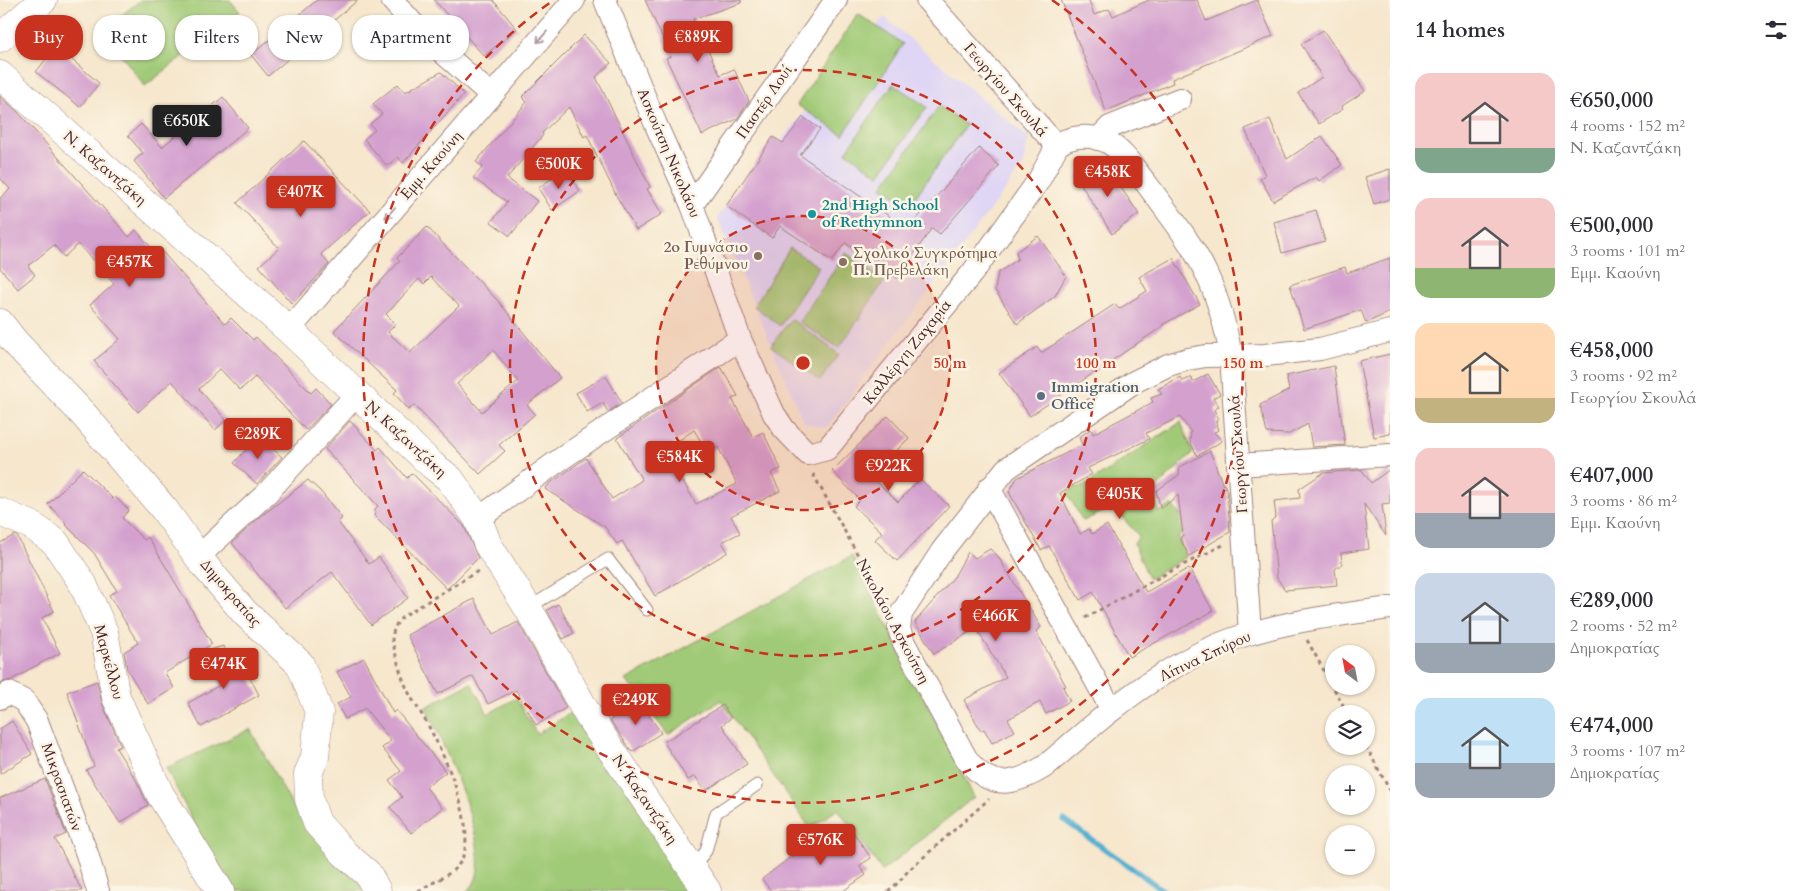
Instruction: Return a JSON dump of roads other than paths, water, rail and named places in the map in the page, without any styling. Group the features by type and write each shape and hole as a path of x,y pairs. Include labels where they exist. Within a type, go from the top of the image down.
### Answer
{"street":[{"path":"0,38 43,0"},
{"path":"392,0 422,36 491,95"},
{"name":"Εμμ. Καούνη","path":"289,330 574,0"},
{"name":"Ασκούτση Νικολάου","path":"605,0 656,126 692,205 740,339 774,414 784,430 801,447"},
{"name":"Παστέρ Λουί","path":"692,205 836,0"},
{"name":"Γεωργίου Σκουλά","path":"927,0 1056,146 1066,139 1073,138 1098,139 1113,146 1127,160 1186,237 1206,274 1227,334 1231,356 1250,633"},
{"name":"Ν. Καζαντζάκη","path":"0,75 289,330 432,465 450,479 478,519 488,545 528,608 589,717 701,884"},
{"path":"1098,139 1110,127 1180,99"},
{"name":"Καλλέργη Ζαχαρία","path":"801,447 827,449 973,272 1039,180 1056,146"},
{"name":"Δημοκρατίας","path":"0,323 14,341 84,415 144,488 164,509 245,613 300,664 319,712 315,757 308,774 309,799 316,823 345,854 368,874 378,891"},
{"path":"1112,710 989,488 1006,468 1152,372 1168,365 1206,356 1265,355 1320,349 1390,331"},
{"path":"478,519 555,463 740,339"},
{"path":"199,556 267,493 357,394"},
{"path":"1238,465 1390,455"},
{"name":"Νικολάου Ασκούτση","path":"989,488 942,551 909,602 902,614 899,629 904,643 966,758 978,772 995,780"},
{"name":"Μαρκέλλου","path":"0,512 31,524 55,542 83,584 104,632 116,696 160,794 220,891"},
{"name":"Λίτινα Σπύρου","path":"995,780 1009,781 1020,779 1044,767 1112,710 1148,683 1181,663 1250,633 1390,608"},
{"name":"Μικρασιατών","path":"5,695 24,701 37,721 87,854 98,891"}],"lane":[{"path":"528,608 608,559 647,610"},
{"path":"701,884 706,851 716,813 757,784"}],"waterway":[{"path":"1064,820 1164,891"}],"place":[{"name":"2nd High School of Rethymnon","path":"812,214"},
{"name":"2ο Γυμνάσιο Ρεθύμνου","path":"758,256"},
{"name":"Σχολικό Συγκρότημα Π. Πρεβελάκη","path":"843,262"},
{"name":"Immigration Office","path":"1041,396"}]}
